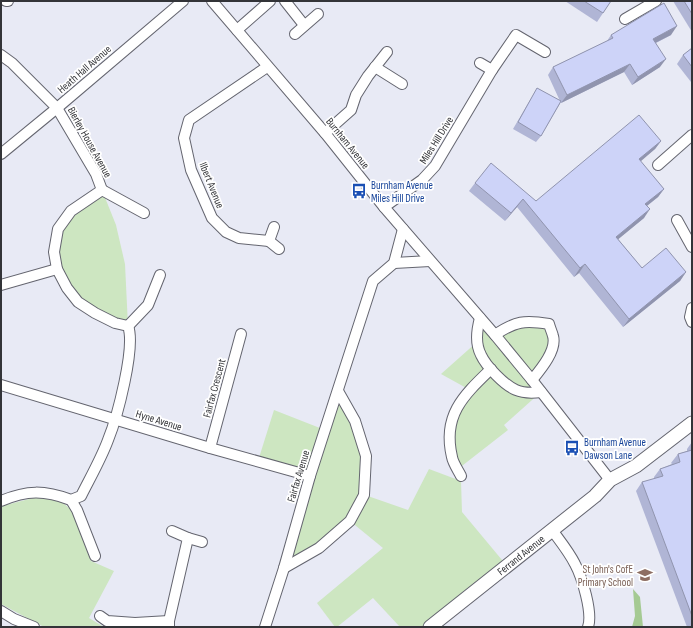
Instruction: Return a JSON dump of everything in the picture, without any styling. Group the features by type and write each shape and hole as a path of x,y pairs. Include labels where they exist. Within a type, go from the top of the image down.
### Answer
{"street":[{"name":"Heath Hall Avenue","path":"1,154 183,1"},
{"name":"Burnham Avenue","path":"212,1 325,133 384,208 495,335 610,480"},
{"path":"236,30 270,1"},
{"path":"285,1 304,25"},
{"path":"625,19 656,1"},
{"path":"295,34 318,14"},
{"name":"Miles Hill Drive","path":"384,208 422,180 435,166 492,70 516,35 545,52"},
{"path":"325,133 351,110 356,95 387,52"},
{"name":"Bierley House Avenue","path":"1,55 12,63 57,108 96,174 102,190 71,211 58,229 54,252 57,269 67,288 78,302 115,323 128,326"},
{"path":"480,63 492,70"},
{"name":"Ilbert Avenue","path":"267,67 189,120 184,138 191,170 212,218 226,232 239,238 269,241"},
{"path":"375,67 402,84"},
{"path":"658,165 692,135"},
{"path":"102,190 144,213"},
{"path":"676,220 692,247"},
{"path":"274,227 269,241 279,250"},
{"path":"403,229 394,263 430,261"},
{"name":"Fairfax Avenue","path":"265,627 284,568 310,476 373,281 394,263"},
{"path":"1,285 57,269"},
{"path":"71,500 81,496 108,441 128,366 130,332 128,326 148,305 160,275"},
{"path":"692,308 690,317 692,322"},
{"path":"480,318 477,342 480,354 491,369 503,381 516,390 533,393 540,392"},
{"path":"495,335 508,326 522,322 549,324 554,337 551,354 532,380"},
{"name":"Fairfax Crescent","path":"210,448 241,334"},
{"path":"461,476 452,458 449,431 455,410 470,390 491,369"},
{"name":"Hyne Avenue","path":"1,385 210,448 310,476"},
{"path":"284,568 319,548 350,521 364,495 366,456 355,421 338,391"},
{"name":"Ferrand Avenue","path":"430,627 595,496 610,480 636,466 692,423"},
{"path":"1,501 24,493 39,492 54,494 71,500 77,510 95,556"},
{"path":"552,530 576,564 584,589 589,614 588,627"},
{"path":"172,531 202,542"},
{"path":"100,616 115,624 169,624 188,538"},
{"path":"1,611 16,623 34,627"}],"green space":[{"path":"102,190 116,225 125,264 128,326 78,302 57,269 58,229"},
{"path":"549,324 554,337 532,380 541,392 504,425 508,430 458,469 449,431 470,390 441,374 477,342 478,325 495,335 508,326"},
{"path":"338,391 366,456 365,495 408,510 429,469 461,481 462,512 507,566 430,627 400,627 373,598 337,627 335,627 317,603 383,548 350,521 284,568 310,476 258,461 274,410 325,430"},
{"path":"33,498 54,500 67,506 73,512 82,528 88,545 91,561 114,571 89,618 104,627 44,627 1,604 1,507"},
{"path":"633,589 640,597 643,627 632,627 635,616"}],"building":[{"path":"584,1 611,1 603,13"},
{"path":"684,1 692,1 692,14"},
{"path":"664,3 677,26 653,39 666,59 638,77 630,64 567,95 553,67 613,38 611,35"},
{"path":"692,48 692,67 683,55"},
{"path":"537,88 561,101 541,136 518,122"},
{"path":"639,115 661,141 639,159 664,189 645,204 650,209 616,237 642,268 666,248 686,272 629,319 585,264 580,268 523,199 511,213 475,183 491,163 536,201"},
{"path":"692,450 692,616 642,482 663,476 660,469 680,462 678,454"}],"place":[{"name":"Burnham Avenue Miles Hill Drive","path":"359,191"},
{"name":"Burnham Avenue Dawson Lane","path":"572,448"},
{"name":"St John's CofE Primary School","path":"645,575"}]}
